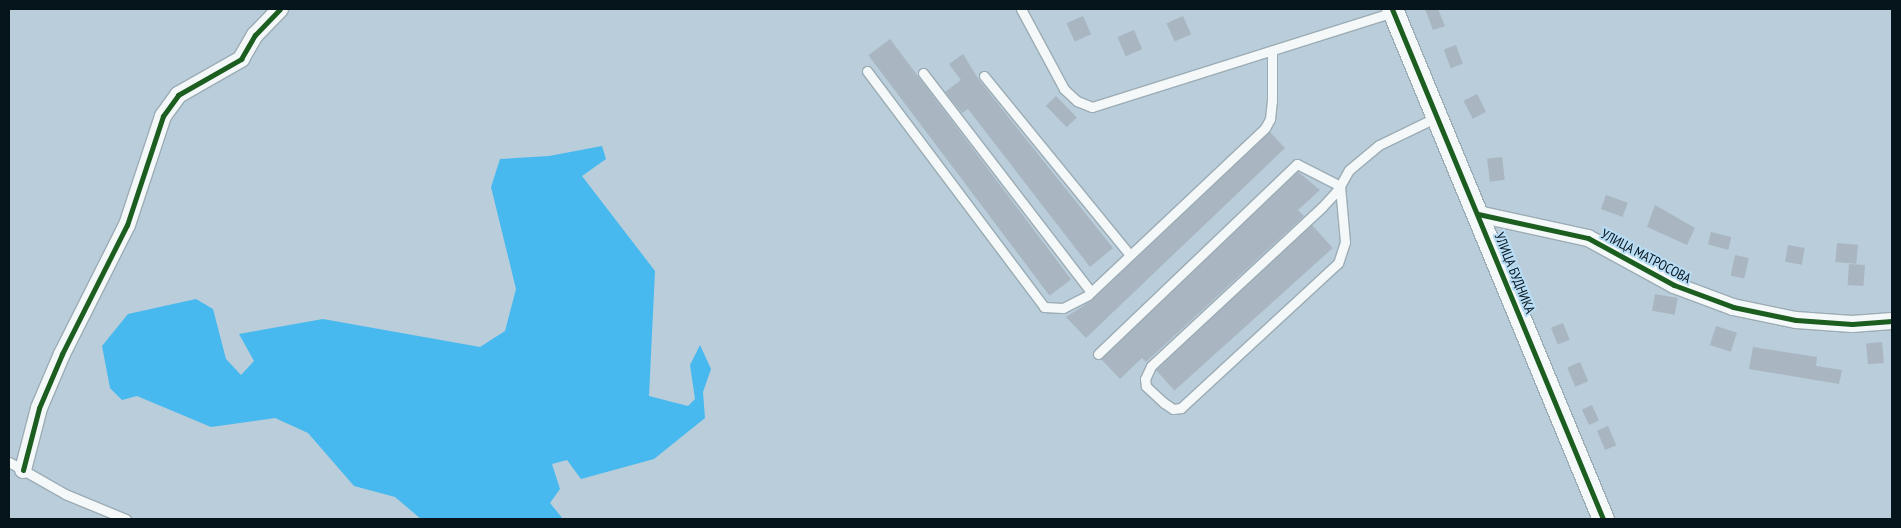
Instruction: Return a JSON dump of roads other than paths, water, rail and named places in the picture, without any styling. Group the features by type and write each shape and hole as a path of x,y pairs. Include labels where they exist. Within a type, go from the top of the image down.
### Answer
{"street":[{"path":"23,470 39,408 62,354 127,225 163,116 178,95 241,59 255,34 280,9"},
{"name":"УЛИЦА БУДНИКА","path":"1393,10 1603,519"},
{"name":"УЛИЦА МАТРОСОВА","path":"1478,214 1588,238 1674,285 1733,307 1796,320 1852,324 1892,321"}],"lane":[{"path":"1021,9 1064,89 1077,101 1092,107 1272,52 1393,10"},
{"path":"867,71 1044,307 1063,308 1091,292 1265,128 1271,110 1272,52"},
{"path":"923,73 1091,292"},
{"path":"984,76 1130,255"},
{"path":"1340,186 1345,242 1338,263 1181,408 1173,409 1156,397 1146,386 1151,366 1322,207 1340,186 1349,170 1379,145 1438,116"},
{"path":"1098,354 1297,164 1340,186"},
{"path":"9,462 65,494 126,519"}],"water":[{"path":"602,146 606,159 582,176 655,271 649,396 688,406 695,399 690,365 700,345 711,369 703,392 705,418 654,459 581,479 567,460 552,464 560,489 550,503 563,519 421,519 395,497 354,486 308,433 275,418 211,427 137,396 122,400 110,388 102,346 128,314 196,299 213,309 226,359 241,375 254,361 239,334 323,319 480,347 505,331 516,289 491,187 500,159 549,156"}]}
